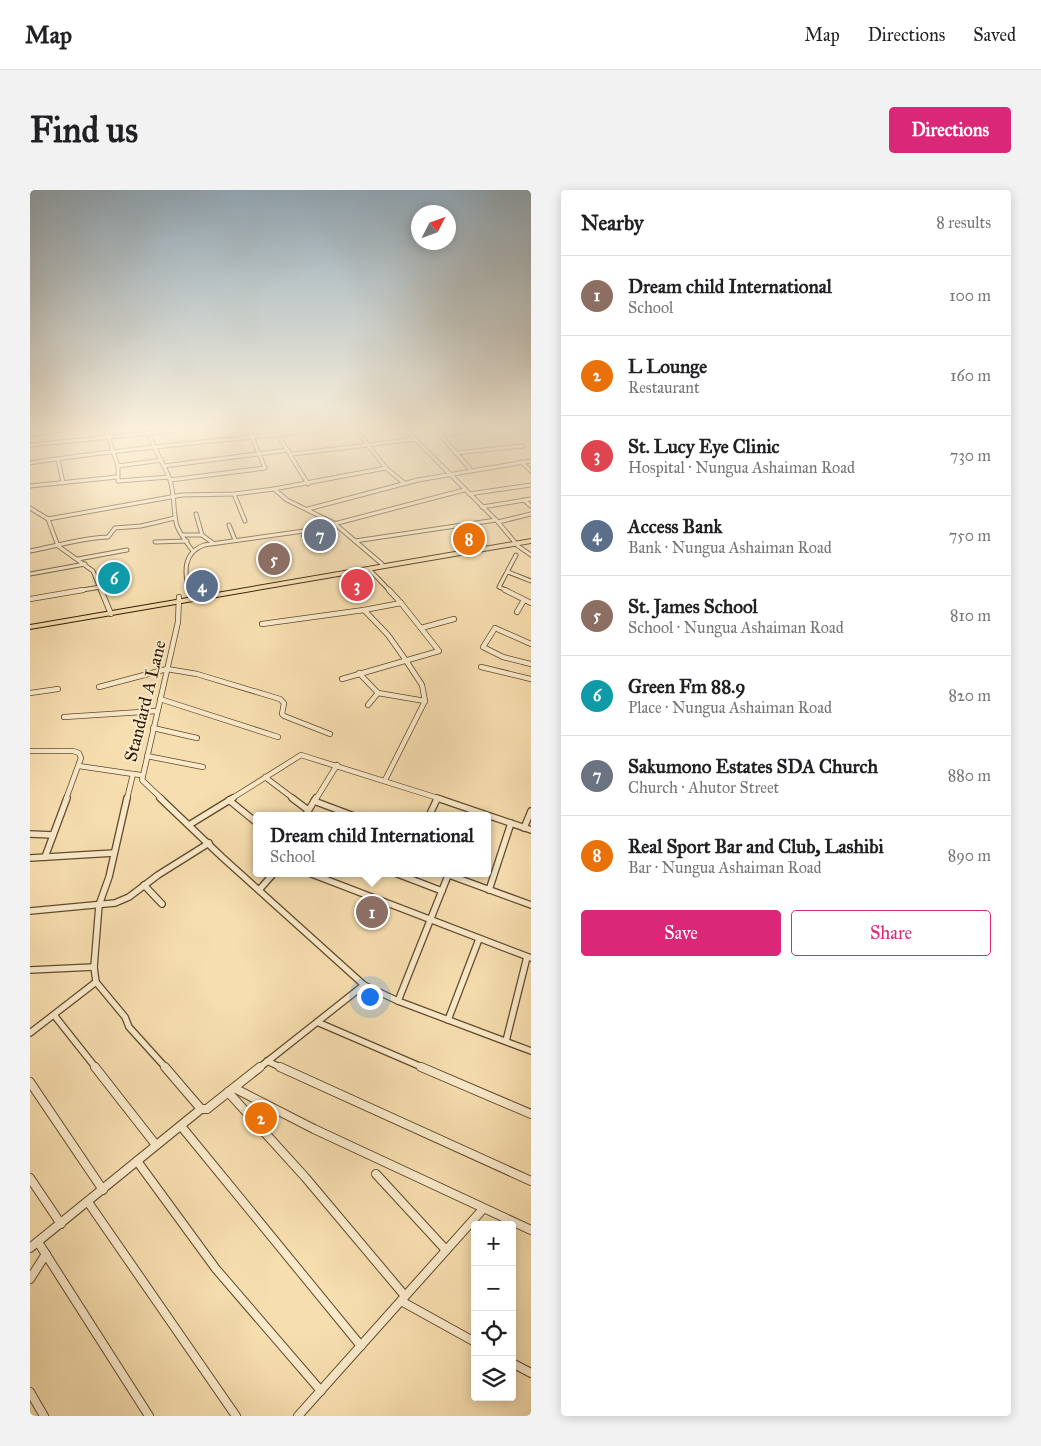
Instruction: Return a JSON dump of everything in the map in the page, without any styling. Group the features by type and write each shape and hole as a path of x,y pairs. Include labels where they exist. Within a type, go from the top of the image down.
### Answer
{"main road":[{"path":"30,627 190,597 531,540"},
{"path":"190,597 370,570 516,542"},
{"path":"30,623 111,612"}],"street":[{"path":"172,487 175,498 175,518 192,550"},
{"path":"30,508 48,518 197,494 234,494 286,487"},
{"path":"308,508 385,487"},
{"path":"461,487 531,555"},
{"path":"469,494 516,487"},
{"path":"274,489 282,498 308,508 335,524 382,564"},
{"path":"190,597 186,559 192,550 213,543 267,538 335,524 464,490"},
{"path":"234,494 245,521"},
{"path":"482,507 531,499"},
{"path":"524,500 531,506"},
{"path":"196,514 202,535"},
{"path":"355,541 497,521 531,514"},
{"path":"48,518 58,546 92,571 101,586 111,612"},
{"path":"30,551 87,538 108,537 114,528 141,526 175,518"},
{"path":"229,525 235,540"},
{"path":"183,535 202,535 213,543"},
{"path":"155,542 187,541"},
{"path":"78,559 127,550"},
{"path":"516,555 499,587 531,603"},
{"path":"30,574 85,564"},
{"path":"342,679 405,659 439,651 401,602 370,570"},
{"path":"508,572 531,581"},
{"path":"30,599 101,586"},
{"name":"Standard A Lane","path":"180,599 178,622 141,775 146,785 364,985 398,1001 531,1051"},
{"path":"517,612 524,600"},
{"path":"262,624 364,610 401,602"},
{"path":"364,610 388,635 405,659 422,685 425,701 385,780"},
{"path":"421,628 454,619"},
{"path":"531,644 504,630 495,628 483,647 502,657 531,664"},
{"path":"482,667 531,679"},
{"path":"99,687 167,669 197,674 280,699 284,703 282,714 284,716 330,734"},
{"path":"360,673 378,693 425,701"},
{"path":"30,693 58,689"},
{"path":"368,705 378,693"},
{"path":"160,699 278,737"},
{"path":"64,717 115,712 157,711"},
{"path":"153,728 197,738"},
{"path":"30,750 73,751 81,758 45,857"},
{"path":"189,824 301,754 385,780 469,812"},
{"path":"147,756 203,767"},
{"path":"265,777 308,810 337,765"},
{"path":"79,766 141,775"},
{"path":"133,774 99,905 94,967 96,982 125,1017 129,1027 201,1109"},
{"path":"431,812 437,799"},
{"path":"229,800 253,820"},
{"path":"314,802 343,812"},
{"path":"524,828 531,811"},
{"path":"491,818 531,830"},
{"path":"489,890 510,823"},
{"path":"30,834 52,835"},
{"path":"30,911 115,903 209,843"},
{"path":"30,858 114,853"},
{"path":"259,890 270,877"},
{"path":"320,877 529,958 506,1041"},
{"path":"406,877 442,891"},
{"path":"398,1001 448,877"},
{"path":"456,877 531,904"},
{"path":"144,885 162,904"},
{"path":"448,1020 479,939"},
{"path":"30,970 94,967"},
{"path":"30,1033 96,982"},
{"path":"30,1248 104,1190 201,1109 207,1109 364,985"},
{"path":"54,1015 156,1145"},
{"path":"317,1022 531,1114"},
{"path":"267,1061 414,1130 531,1181"},
{"path":"30,1082 104,1190"},
{"path":"231,1090 531,1230"},
{"path":"231,1090 305,1177 403,1298 471,1340"},
{"path":"181,1126 361,1346"},
{"path":"138,1161 216,1269 321,1390"},
{"path":"376,1174 446,1250"},
{"path":"30,1178 61,1224"},
{"path":"88,1202 236,1416"},
{"path":"301,1415 321,1390 483,1209"},
{"path":"38,1242 149,1416"},
{"path":"30,1279 46,1254"},
{"path":"516,1365 531,1373"},
{"path":"30,1392 44,1416"}],"building":[{"path":"321,531 338,535 323,538 301,536"},
{"path":"274,547 282,570 274,570 266,548"}],"place":[{"name":"Sakumono Estates SDA Church","path":"320,535"},
{"name":"Real Sport Bar and Club, Lashibi","path":"469,539"},
{"name":"St. James School","path":"274,559"},
{"name":"Green Fm 88.9","path":"114,578"},
{"name":"St. Lucy Eye Clinic","path":"357,585"},
{"name":"Access Bank","path":"202,586"},
{"name":"Dream child International","path":"372,912"},
{"name":"L Lounge","path":"261,1118"}]}
